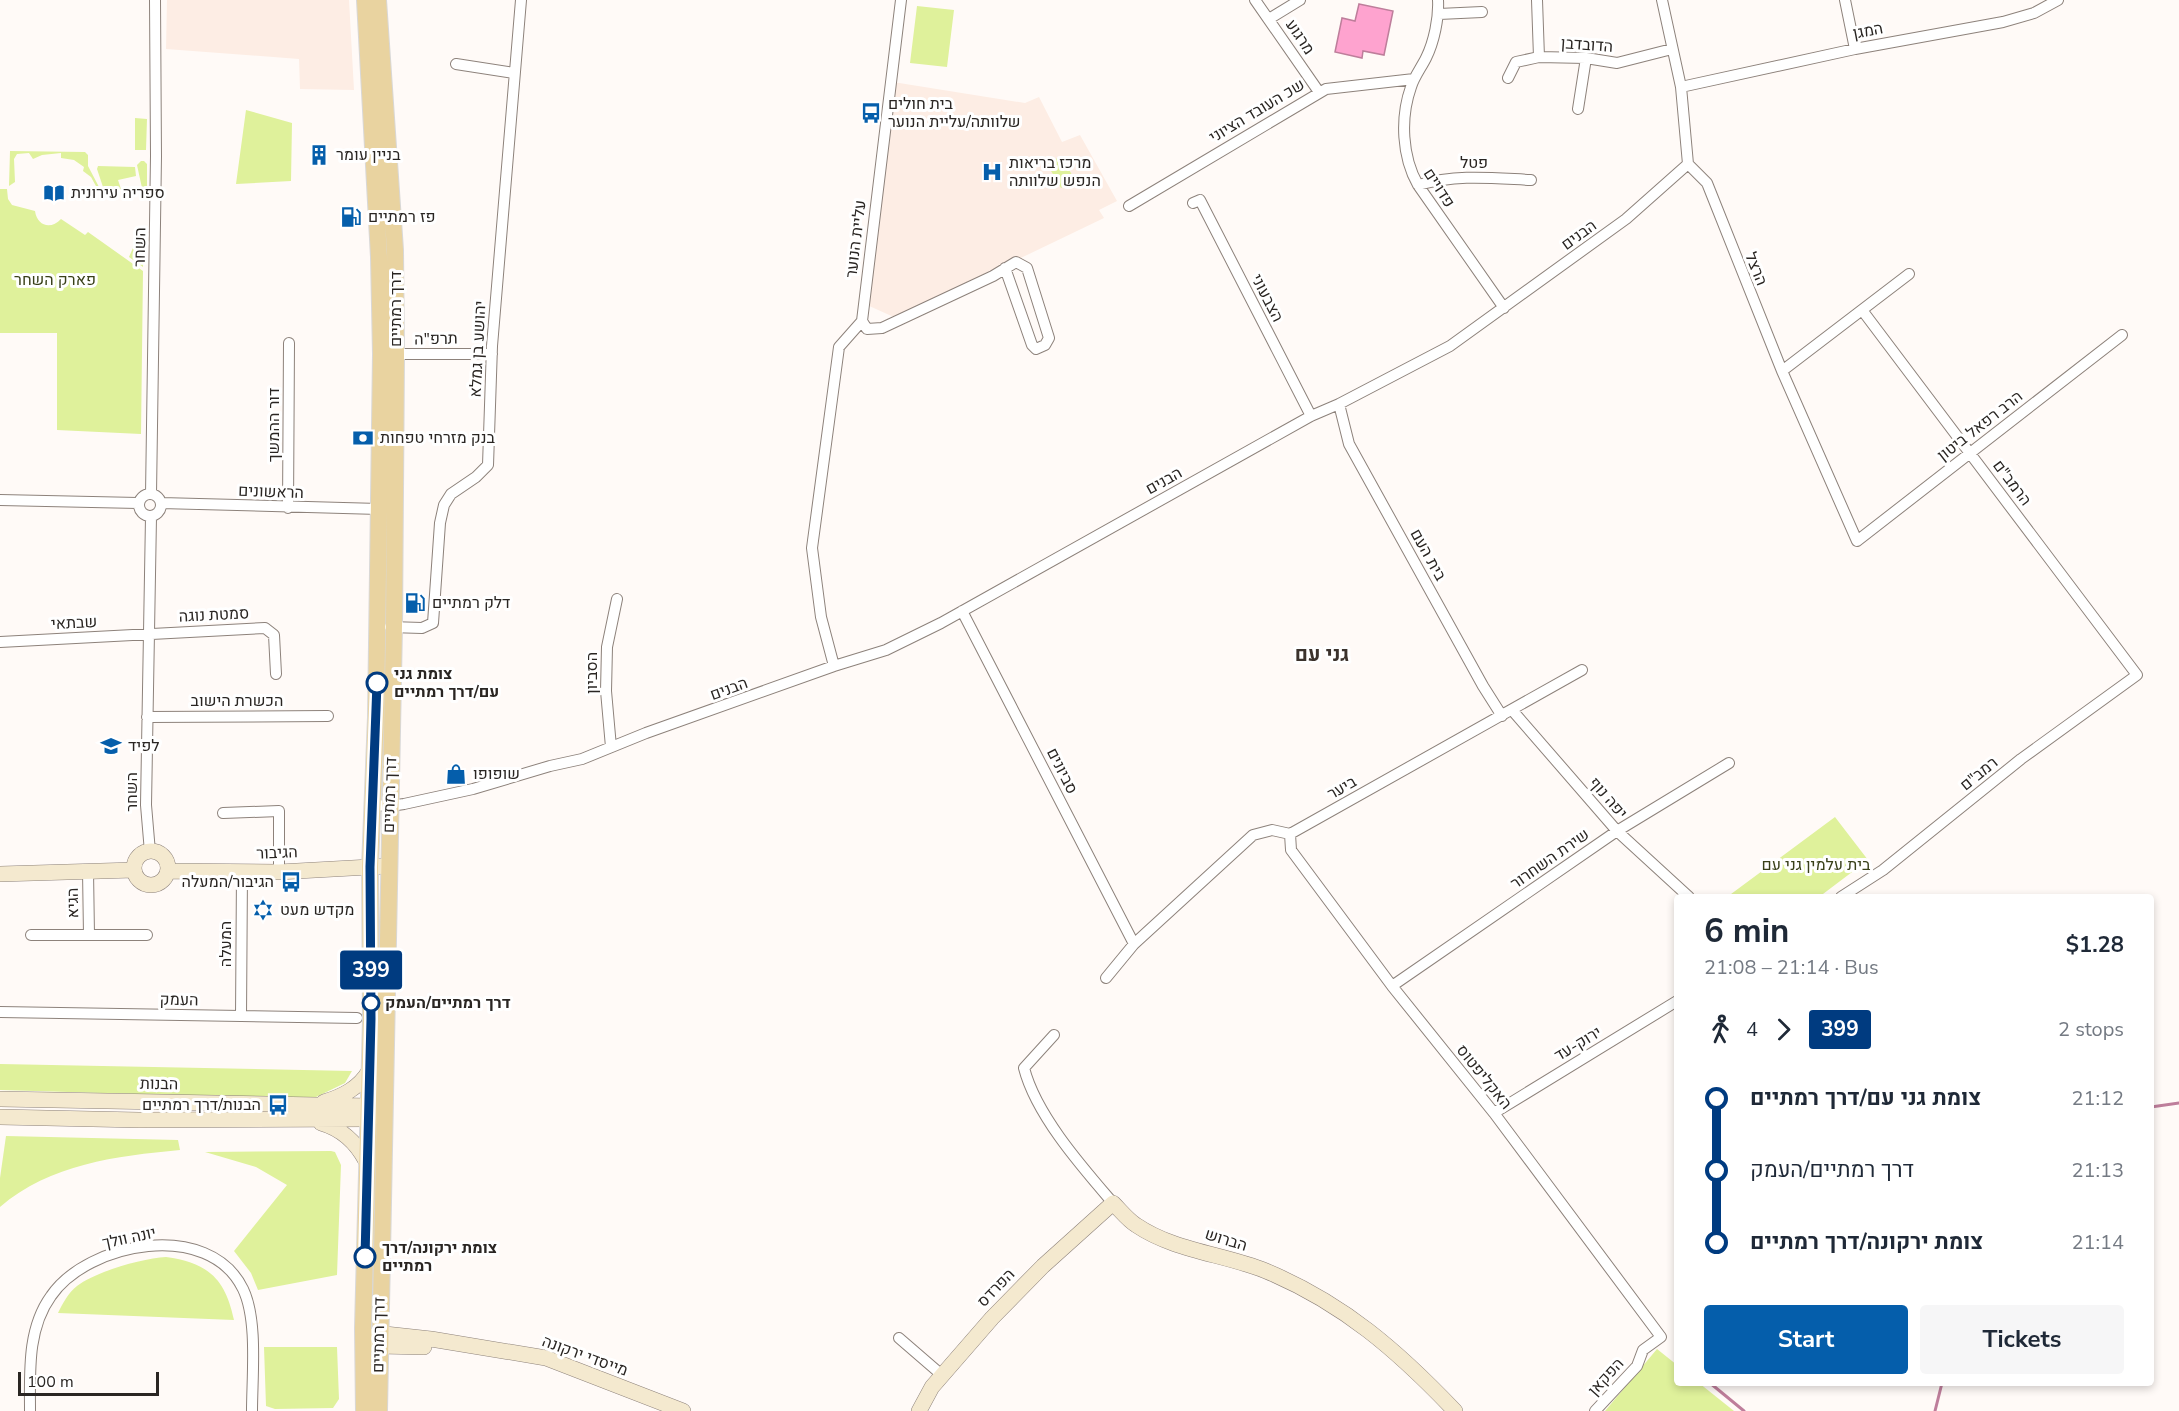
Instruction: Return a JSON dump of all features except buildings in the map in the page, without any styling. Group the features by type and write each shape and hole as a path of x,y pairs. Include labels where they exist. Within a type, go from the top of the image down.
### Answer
{"main road":[{"name":"דרך רמתיים","path":"364,1411 374,1340 373,1113 390,806 386,628 388,354 379,257 375,1"},
{"name":"דרך רמתיים","path":"379,1411 366,1161 373,1113 369,1071 370,867 386,628 379,509 388,354"}],"street":[{"name":"השחר","path":"152,494 156,179 155,0"},
{"name":"יהושע בן גמלא","path":"386,628 422,628 433,623 440,523 444,505 451,494 476,477 488,465 492,354 521,0"},
{"name":"עליית הנוער","path":"862,321 901,0"},
{"name":"מרגוע","path":"1255,0 1319,92"},
{"path":"1269,19 1300,0"},
{"name":"פדויים","path":"1438,0 1438,14 1427,56 1414,80 1407,103 1404,132 1411,172 1504,308"},
{"path":"1537,0 1539,57"},
{"path":"1662,0 1681,87 1688,164"},
{"path":"1845,0 1855,49"},
{"name":"המגן","path":"1681,87 1855,49 2003,22 2034,13 2058,0"},
{"path":"1438,14 1482,12"},
{"name":"הדובדבן","path":"1508,78 1516,62 1539,57 1586,58 1617,63 1672,49"},
{"path":"1578,109 1586,58"},
{"path":"456,64 514,73"},
{"name":"שכ העובד הציוני","path":"1129,206 1319,92 1326,89 1414,80"},
{"name":"הבנים","path":"373,805 390,806 473,789 582,759 834,666 886,650 962,611 1311,416 1339,404 1450,346 1626,219 1688,164"},
{"name":"הרצל","path":"1688,164 1707,183 1782,371 1857,541"},
{"name":"פטל","path":"1418,185 1442,178 1472,176 1530,180"},
{"name":"הצבעוני","path":"1193,203 1200,201 1311,416"},
{"path":"834,666 820,617 812,548 839,347 862,321 867,328 882,328 1016,262 1027,268 1049,338 1045,345 1036,350 1032,345 1005,268"},
{"path":"1782,371 1910,274"},
{"name":"הרמב\"ם","path":"1862,310 2137,675"},
{"name":"הרב רפאל ביטון","path":"1857,541 2122,334"},
{"name":"דור ההמשך","path":"288,508 289,342"},
{"name":"תרפ\"ה","path":"388,354 492,354"},
{"name":"בית העם","path":"1339,404 1349,444 1483,686 1502,716"},
{"path":"152,494 158,497 161,503 160,510 151,517 141,513 138,503 142,497 152,494"},
{"path":"0,500 138,503"},
{"name":"הראשונים","path":"161,503 379,509"},
{"name":"השחר","path":"150,852 146,805 151,517"},
{"name":"הסביון","path":"611,747 606,691 607,647 616,599"},
{"name":"סביונים","path":"962,611 1134,944"},
{"name":"סמטת נוגה","path":"149,634 265,628 273,635 276,674"},
{"name":"שבתאי","path":"0,642 149,634"},
{"name":"ביער","path":"1290,834 1582,670"},
{"name":"רמב\"ם","path":"1846,894 1883,870 2021,759 2137,675"},
{"name":"יפה נוף","path":"1512,710 1617,831 1686,894"},
{"name":"הכשרת הישוב","path":"147,717 328,716"},
{"name":"שירת השחרור","path":"1392,986 1617,831 1729,763"},
{"path":"224,813 279,812 279,872"},
{"path":"1106,978 1134,944 1253,835 1272,830 1290,834"},
{"name":"האקליפטוס","path":"1290,834 1291,850 1392,986 1494,1113 1660,1337"},
{"path":"150,852 164,857 168,871 163,881 148,885 139,879 134,870 140,856 150,852"},
{"name":"הגיבור","path":"168,871 279,872 388,866"},
{"path":"0,874 134,870"},
{"name":"הגיא","path":"88,872 89,935"},
{"name":"המעלה","path":"241,1016 242,872"},
{"name":"הגיא","path":"31,935 147,935"},
{"name":"ירוק-עד","path":"1494,1113 1674,1003"},
{"name":"העמק","path":"0,1012 357,1018"},
{"name":"הברוש","path":"1054,1035 1024,1068 1028,1082 1047,1116 1081,1166 1134,1224 1157,1236 1264,1270 1334,1305 1363,1325 1401,1357 1455,1411"},
{"name":"הבנות","path":"316,1105 348,1093 364,1080 369,1071"},
{"name":"הבנות","path":"0,1100 316,1105 373,1113"},
{"path":"0,1117 139,1120 306,1119 373,1113"},
{"path":"306,1119 338,1129 350,1138 366,1161"},
{"name":"הפרדס","path":"919,1411 932,1387 992,1318 1043,1266 1113,1203"},
{"name":"יונה וולך","path":"30,1411 30,1371 34,1337 51,1295 64,1281 89,1263 118,1253 154,1245 172,1245 195,1250 216,1259 231,1272 242,1288 252,1324 252,1411"},
{"name":"הפקאן","path":"1595,1411 1636,1366 1643,1350 1660,1337"},
{"path":"899,1338 943,1376"},
{"name":"מייסדי ירקונה","path":"374,1340 472,1346 546,1358 683,1411"}],"shaded area":[{"path":"167,0 349,0 354,90 300,89 299,59 166,49"},
{"path":"1359,4 1393,11 1384,55 1363,51 1362,58 1335,52 1342,18 1355,21"},
{"name":"מרכז בריאות הנפש שלוותה","path":"893,82 1025,103 1039,97 1062,142 1080,135 1117,201 1099,210 1104,218 896,318 867,305"}],"green space":[{"path":"917,6 954,10 947,67 910,63"},
{"path":"246,110 292,123 291,181 236,184"},
{"path":"135,118 147,119 146,150 135,150"},
{"path":"10,151 85,152 88,155 88,166 99,187 97,188 91,177 83,171 84,167 74,160 61,158 61,153 42,155 33,159 29,153 17,154 14,159 15,182 9,186"},
{"path":"1061,156 1075,180 1061,188 1047,164"},
{"path":"141,161 147,164 147,186 142,188 137,165"},
{"path":"98,166 135,167 136,176 118,180 121,189 105,193"},
{"name":"פארק השחר","path":"0,189 7,189 8,199 12,205 35,211 41,223 53,225 61,219 85,235 88,232 143,271 141,434 57,430 57,333 0,333"},
{"path":"140,232 143,232 143,267 129,257"},
{"name":"בית עלמין גני עם","path":"1835,817 1868,860 1823,894 1731,894"},
{"path":"0,1064 352,1071 345,1083 312,1099 0,1090"},
{"path":"6,1136 178,1140 180,1150 108,1159 62,1172 19,1192 0,1207 0,1178"},
{"path":"205,1152 335,1152 341,1165 337,1275 258,1290 251,1273 234,1251 287,1185 256,1167"},
{"path":"166,1257 193,1263 212,1275 220,1283 225,1293 234,1320 58,1313 71,1292 85,1281 120,1267"},
{"path":"264,1347 337,1347 339,1399 333,1408 275,1409 266,1406"},
{"path":"1657,1349 1674,1363 1674,1386 1703,1386 1734,1411 1605,1411"}],"waterway":[{"path":"2154,1107 2179,1103"},
{"path":"1714,1386 1744,1411"},
{"path":"1935,1411 1941,1386"}],"bus line":[{"name":"399","path":"365,1257 371,1019 370,867 377,683"}],"place":[{"name":"בית חולים שלוותה/עליית הנוער","path":"871,113"},
{"name":"בניין עומר","path":"319,155"},
{"name":"מרכז בריאות הנפש שלוותה","path":"992,172"},
{"name":"ספריה עירונית","path":"54,193"},
{"name":"פז רמתיים","path":"351,217"},
{"name":"בנק מזרחי טפחות","path":"363,438"},
{"name":"דלק רמתיים","path":"415,603"},
{"name":"צומת גני עם/דרך רמתיים","path":"377,683"},
{"name":"לפיד","path":"111,746"},
{"name":"שופופו","path":"456,774"},
{"name":"הגיבור/המעלה","path":"291,882"},
{"name":"מקדש מעט","path":"263,910"},
{"name":"דרך רמתיים/העמק","path":"371,1003"},
{"name":"הבנות/דרך רמתיים","path":"278,1105"},
{"name":"צומת ירקונה/דרך רמתיים","path":"365,1257"}],"district":[{"name":"גני עם","path":"1322,654"}]}
